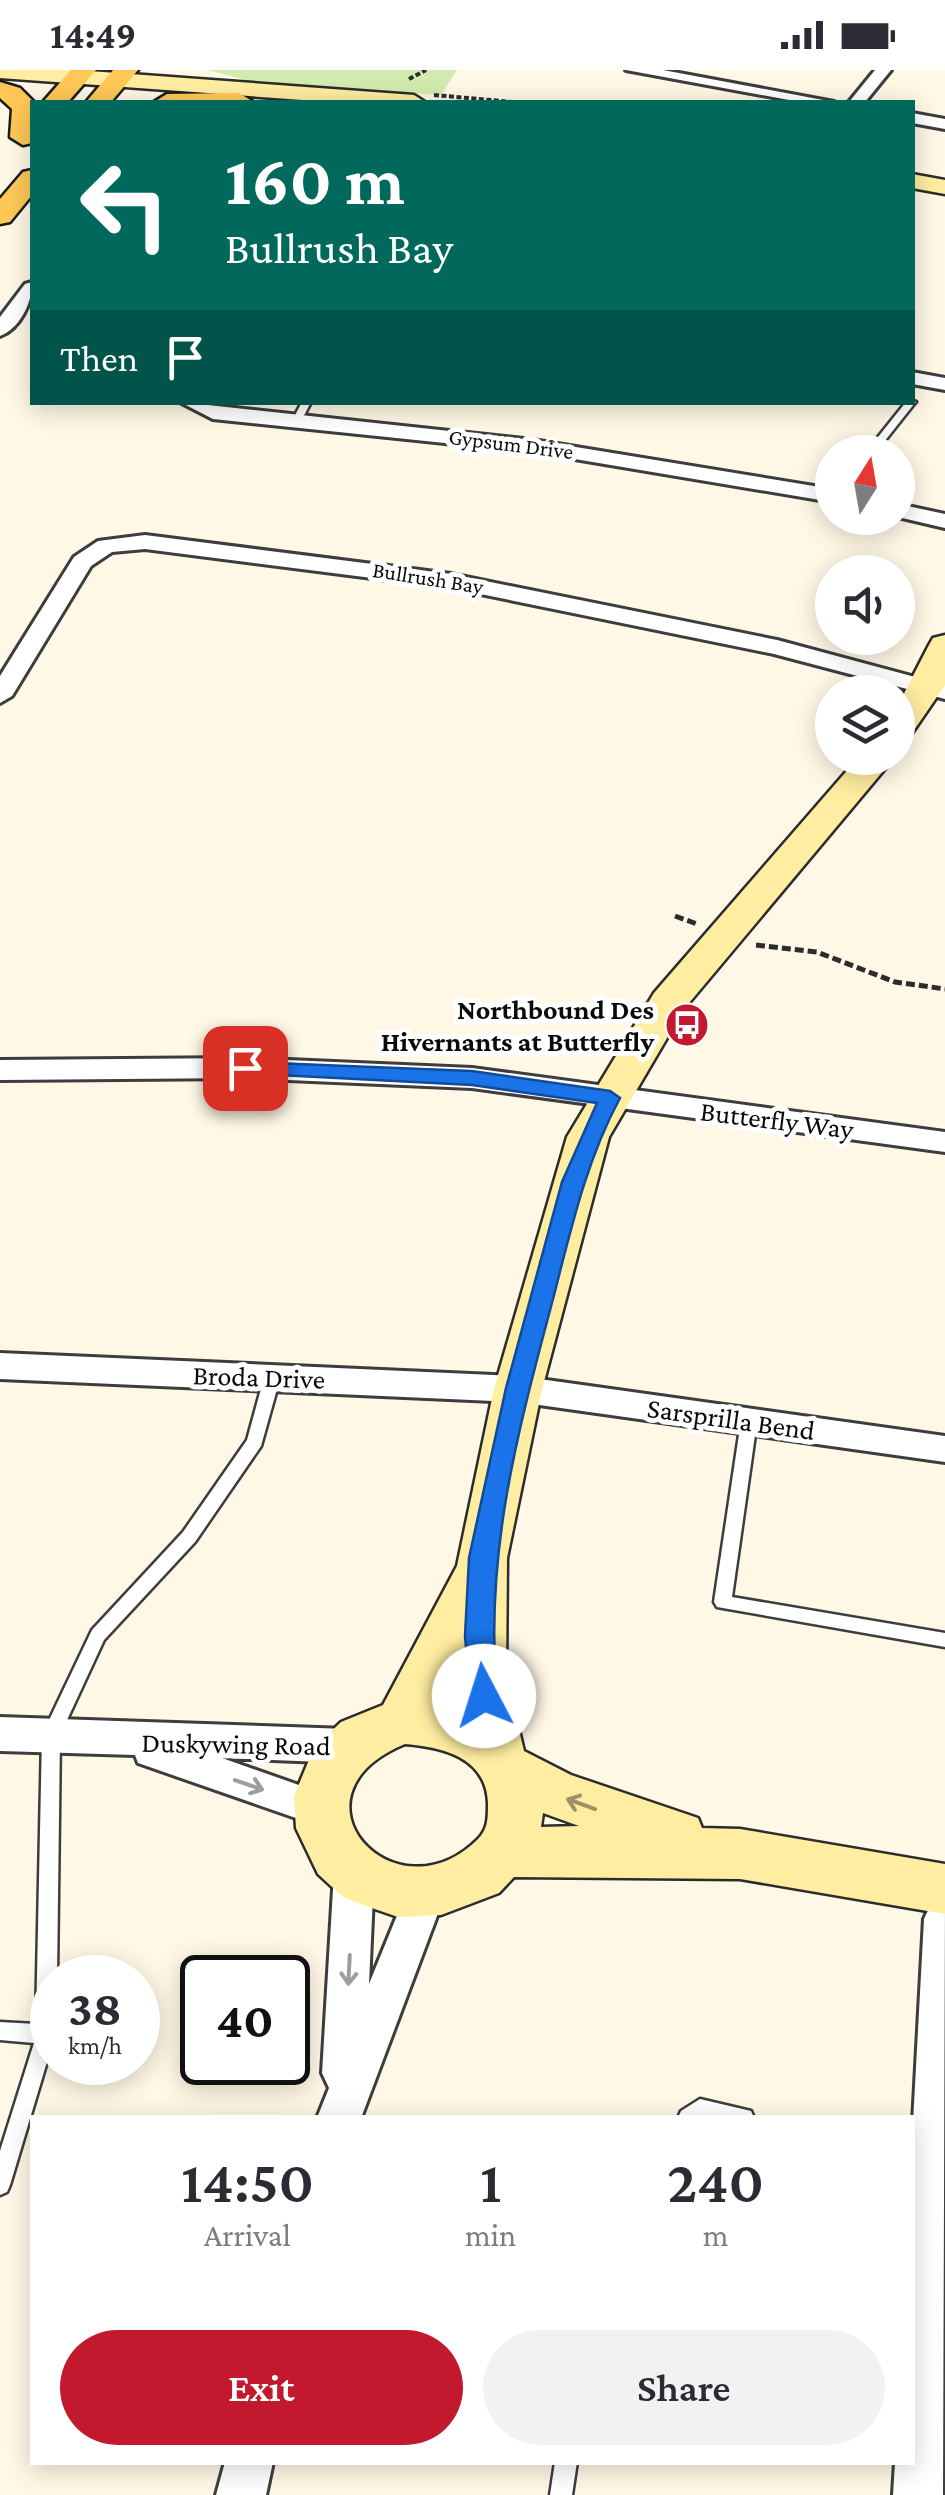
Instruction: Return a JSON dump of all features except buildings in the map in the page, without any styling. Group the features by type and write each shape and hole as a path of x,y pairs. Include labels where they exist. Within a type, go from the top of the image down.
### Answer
{"main road":[{"path":"181,70 249,98"},
{"path":"0,86 25,108 28,132 0,163"},
{"path":"208,100 249,98"},
{"path":"0,216 30,180"}],"street":[{"path":"634,70 814,100"},
{"path":"859,100 882,70"},
{"path":"0,72 71,84"},
{"path":"0,86 113,86 249,98 421,98"},
{"path":"915,119 945,124"},
{"path":"915,181 945,187"},
{"path":"915,193 945,198"},
{"path":"0,330 30,291"},
{"name":"Gypsum Drive","path":"196,405 213,413 302,412 650,462 815,493"},
{"path":"915,515 945,521"},
{"name":"Bullrush Bay","path":"0,696 82,562 92,552 126,542 326,563 574,603 777,646 936,690"},
{"path":"915,712 936,690 945,645"},
{"path":"861,775 668,1002 588,1137 518,1388 482,1558 480,1676 502,1761 516,1811 500,1853 468,1880 426,1892 380,1887 354,1873 332,1850 318,1809 329,1768 347,1746 372,1730 402,1721 455,1725 502,1761 599,1811 740,1854 945,1888"},
{"path":"0,1070 357,1070 472,1078 610,1098"},
{"name":"Butterfly Way","path":"610,1098 945,1142"},
{"name":"Broda Drive","path":"0,1366 518,1388"},
{"name":"Sarsprilla Bend","path":"518,1388 945,1449"},
{"path":"402,1721 482,1558"},
{"name":"Duskywing Road","path":"0,1734 347,1746"},
{"name":"Duskywing Road","path":"124,1741 318,1809"},
{"path":"500,1853 616,1850 740,1854"},
{"path":"341,2108 354,1873"},
{"path":"341,2108 426,1892"},
{"path":"918,2495 931,2152 945,1919"},
{"path":"241,2495 248,2465"}],"lane":[{"path":"885,435 910,405"},
{"path":"48,1955 52,1736 98,1635 189,1537 255,1442 272,1378"},
{"path":"749,1422 722,1602 945,1640"},
{"path":"0,2030 30,2033"},
{"path":"0,2185 30,2085"},
{"path":"692,2115 700,2109 729,2115"},
{"path":"561,2495 566,2465"}],"path":[{"path":"421,98 467,100"},
{"path":"724,934 753,944 818,952 895,982 945,989"}],"green space":[{"path":"208,70 457,70 441,95 261,84"}],"place":[{"name":"Northbound Des Hivernants at Butterfly","path":"687,1025"}],"route":[{"path":"245,1068 472,1078 610,1098 588,1137 573,1182 518,1388 482,1558 478,1636 484,1696"}]}
